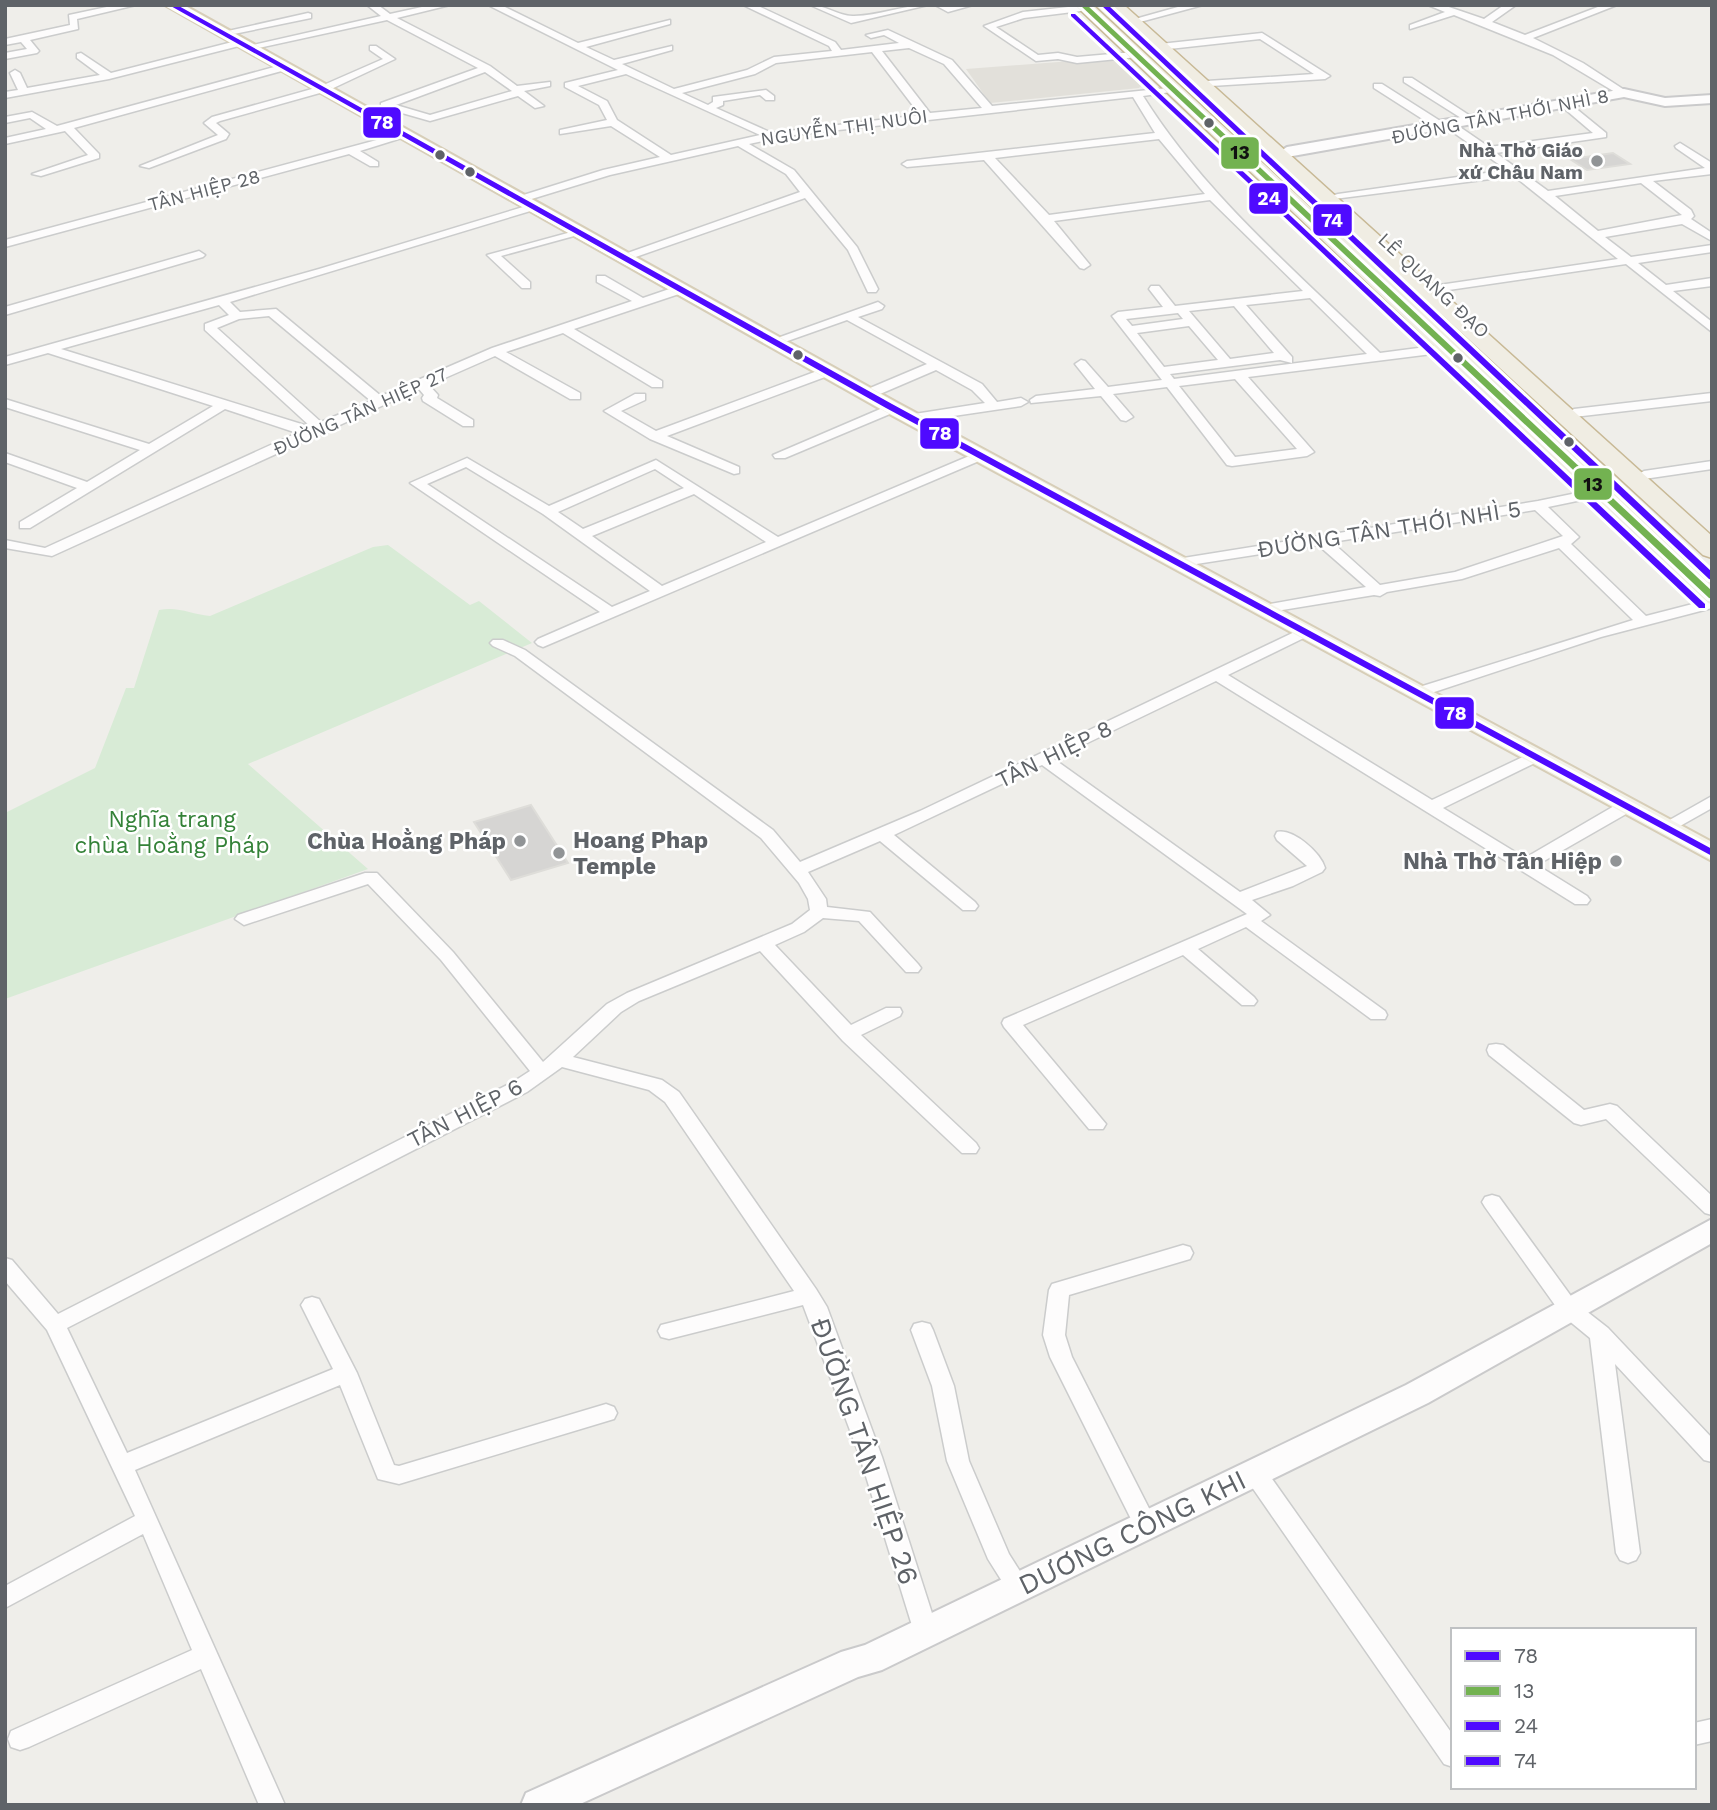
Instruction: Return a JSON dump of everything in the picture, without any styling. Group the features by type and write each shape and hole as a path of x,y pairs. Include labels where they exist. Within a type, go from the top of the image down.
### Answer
{"highway":[{"name":"LÊ QUANG ĐẠO","path":"1114,5 1164,46"},
{"name":"LÊ QUANG ĐẠO","path":"1125,5 1164,46 1192,86 1601,492 1712,596"},
{"name":"LÊ QUANG ĐẠO","path":"1087,6 1134,55 1192,86 1712,550"},
{"name":"LÊ QUANG ĐẠO","path":"1087,6 1192,86 1287,152 1712,537"},
{"name":"LÊ QUANG ĐẠO","path":"1457,347 1712,575"}],"main road":[{"path":"172,5 892,408 1667,826 1712,853"}],"street":[{"path":"5,42 75,27 72,17 131,5"},
{"path":"372,5 391,19 486,68 539,106"},
{"path":"238,41 391,19 445,5"},
{"path":"493,5 674,92 771,135"},
{"path":"748,5 832,44 838,53"},
{"path":"815,5 851,20 923,5"},
{"path":"940,5 948,9 968,5"},
{"path":"1140,19 1198,5"},
{"path":"1433,5 1486,22 1591,70 1624,93"},
{"path":"1486,22 1511,5"},
{"path":"1523,39 1612,5"},
{"path":"1087,6 1023,15 989,26 1036,58 1058,56 1077,60 1134,55"},
{"path":"1413,27 1453,12"},
{"path":"887,13 902,22"},
{"path":"5,95 109,76 238,41 308,16"},
{"path":"577,46 667,22"},
{"path":"871,35 885,32 948,62 989,109"},
{"name":"NGUYỄN THỊ NUÔI","path":"5,360 323,272 667,157 771,135 926,115 1192,86 1325,76 1262,36 1164,46"},
{"path":"5,57 34,51 23,38"},
{"path":"674,92 751,72 774,60 910,45"},
{"path":"145,166 222,137 224,134 209,123 216,119 323,89 390,59 373,48"},
{"path":"614,63 669,48"},
{"path":"874,48 926,115"},
{"path":"81,56 109,76"},
{"path":"5,141 285,67"},
{"path":"365,113 486,68"},
{"path":"629,70 569,86 603,103 613,122 667,157"},
{"path":"15,73 24,92"},
{"path":"1408,80 1472,121"},
{"path":"386,105 430,118 546,84"},
{"path":"1378,86 1517,172 1712,328"},
{"path":"709,108 719,103 717,99 762,92 770,98"},
{"path":"1136,93 1162,135 1213,196 1377,357"},
{"name":"ĐƯỜNG TÂN THỚI NHÌ 8","path":"1287,152 1624,93 1665,102 1712,99"},
{"path":"1486,151 1602,135 1564,104"},
{"path":"5,120 32,115 61,128 95,156 37,174"},
{"path":"564,132 613,122"},
{"name":"TÂN HIỆP 28","path":"5,244 403,135"},
{"path":"907,164 1162,135"},
{"path":"738,142 790,172 853,249 872,289"},
{"path":"1681,146 1712,170"},
{"path":"352,150 374,164"},
{"path":"987,156 1046,219 1084,265"},
{"path":"1543,195 1712,170"},
{"path":"1338,197 1517,172"},
{"path":"1594,235 1684,220 1688,216 1687,212 1643,179"},
{"path":"624,258 808,193"},
{"path":"1046,219 1213,196"},
{"path":"1684,220 1712,238"},
{"path":"526,285 493,255 579,233"},
{"path":"1439,289 1712,248"},
{"path":"5,310 199,255"},
{"path":"601,279 640,301"},
{"path":"1662,289 1712,282"},
{"name":"ĐƯỜNG TÂN HIỆP 27","path":"5,544 47,553 314,430 496,351 681,289"},
{"path":"1155,289 1192,322 1227,363"},
{"path":"1238,374 1307,452 1232,462 1118,316 1313,294"},
{"path":"220,299 237,316"},
{"path":"1237,302 1283,356 1297,367"},
{"path":"775,341 878,306"},
{"path":"314,430 209,327 237,316 272,312 379,401"},
{"path":"848,316 977,387 994,406"},
{"path":"1129,330 1192,322"},
{"path":"562,327 657,384"},
{"path":"5,344 31,353"},
{"path":"913,418 1103,391 1457,347"},
{"path":"48,349 222,405 314,430"},
{"path":"496,351 575,396"},
{"path":"1159,371 1283,356"},
{"path":"1081,364 1126,417"},
{"path":"868,394 936,365"},
{"path":"655,436 828,371"},
{"path":"420,383 432,396 428,398 468,423"},
{"path":"640,397 611,411 655,436 734,470"},
{"path":"1574,413 1712,397"},
{"path":"5,403 151,449"},
{"path":"25,525 222,405"},
{"path":"780,455 892,408"},
{"path":"543,642 981,455"},
{"path":"5,457 86,486"},
{"path":"610,612 417,484 467,462 548,511 660,591"},
{"path":"548,511 656,464 775,541"},
{"path":"1644,475 1712,465"},
{"path":"582,535 695,489"},
{"name":"ĐƯỜNG TÂN THỚI NHÌ 5","path":"1177,563 1538,505 1601,492"},
{"path":"1264,609 1380,592 1457,576 1562,543 1572,537 1538,505"},
{"path":"1321,540 1380,592"},
{"path":"1562,543 1643,621"},
{"path":"1419,692 1643,621 1712,603"},
{"name":"TÂN HIỆP 8","path":"797,870 883,835 1307,631"},
{"path":"498,643 520,653 767,834 817,899 819,912 864,916 912,968"},
{"path":"1217,676 1581,900"},
{"path":"1431,807 1535,757"},
{"path":"1043,759 1261,915 1011,1023 1096,1124"},
{"path":"1667,826 1712,801"},
{"path":"1525,865 1627,806"},
{"path":"883,835 969,906"},
{"path":"1238,899 1260,890 1286,885 1317,868 1314,860 1283,836"},
{"path":"244,919 371,877 447,956 541,1072"},
{"name":"TÂN HIỆP 6","path":"55,1325 520,1087 559,1060 624,1002 798,928 819,912"},
{"path":"1248,920 1378,1015"},
{"path":"762,943 848,1034 969,1148"},
{"path":"1185,947 1248,1001"},
{"path":"848,1034 893,1012"},
{"path":"1496,1050 1581,1118 1611,1111 1712,1208"},
{"name":"ĐƯỜNG TÂN HIỆP 26","path":"559,1060 655,1084 673,1097 808,1295 840,1366 926,1632"},
{"path":"1492,1202 1569,1310 1600,1334 1712,1453"},
{"name":"DƯƠNG CÔNG KHI","path":"538,1805 926,1632 1417,1394 1712,1230"},
{"path":"1146,1526 1061,1357 1054,1335 1059,1290 1183,1253"},
{"path":"5,1266 55,1325 148,1520 271,1805"},
{"path":"669,1331 808,1295"},
{"path":"312,1305 346,1373 386,1472 399,1475 606,1413"},
{"path":"922,1330 943,1386 958,1461 1000,1559 1018,1587"},
{"path":"1600,1334 1628,1553"},
{"path":"122,1465 346,1373"},
{"path":"1255,1473 1451,1753"},
{"path":"5,1598 148,1520"},
{"path":"20,1739 206,1656"}],"shaded area":[{"path":"1124,57 1145,82 1139,88 990,103 966,69"}],"green space":[{"name":"Nghĩa trang chùa Hoằng Pháp","path":"388,545 470,605 479,601 532,643 248,764 368,869 5,999 5,813 95,768 126,688 134,688 159,610 178,610 210,616 373,547"}],"building":[{"name":"Nhà Thờ Giáo xứ Châu Nam","path":"1613,153 1630,164 1587,170 1570,159"},
{"name":"Chùa Hoằng Pháp","path":"531,805 568,863 511,880 474,822"}],"transit line":[{"name":"78","path":"172,5 889,406 1712,853"},
{"name":"13","path":"1083,5 1712,596"},
{"name":"74","path":"1104,5 1712,577"},
{"name":"24","path":"1073,15 1702,606"}],"place":[{"name":"Nhà Thờ Giáo xứ Châu Nam","path":"1597,161"},
{"name":"Chùa Hoằng Pháp","path":"520,841"},
{"name":"Hoang Phap Temple","path":"559,853"},
{"name":"Nhà Thờ Tân Hiệp","path":"1616,861"}]}
